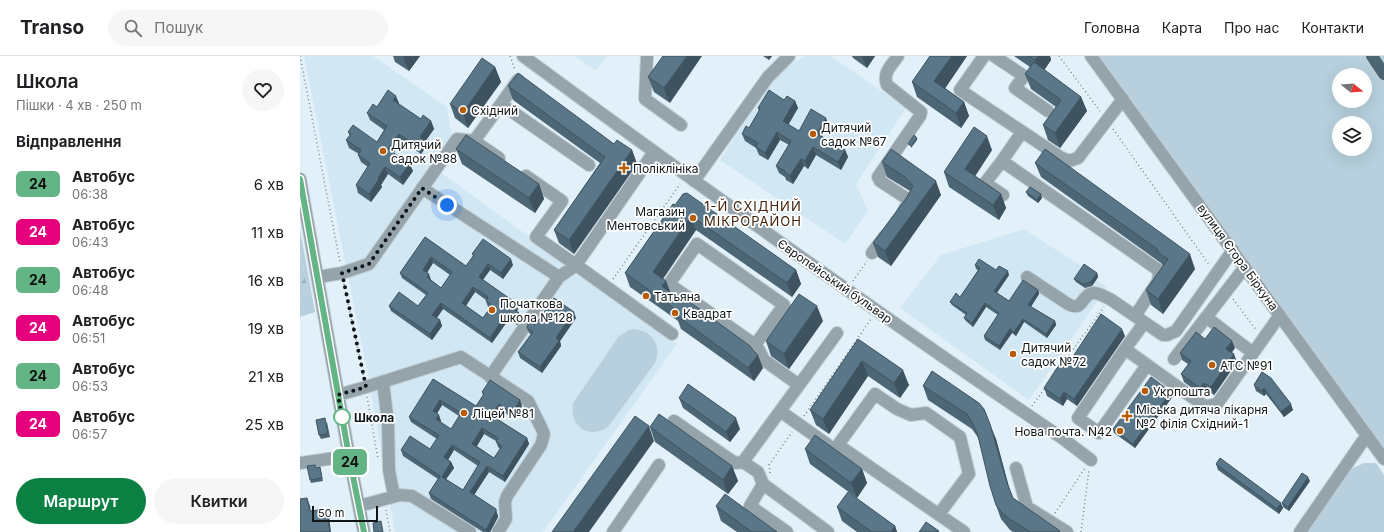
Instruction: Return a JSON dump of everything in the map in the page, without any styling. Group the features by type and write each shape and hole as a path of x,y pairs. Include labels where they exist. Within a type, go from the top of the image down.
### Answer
{"main road":[{"path":"1372,56 1384,74"}],"street":[{"name":"Європейський бульвар","path":"522,56 846,289 1062,438 1091,460"},
{"path":"647,56 645,99 681,125"},
{"path":"690,178 768,77 789,56"},
{"path":"872,253 906,207 908,202 906,198 880,181 878,177 920,116 921,112 887,85 885,74 898,56"},
{"path":"984,56 960,90 1060,157 1069,161 1078,158 1106,119 1123,99"},
{"path":"994,56 1024,76 1015,88 1048,111"},
{"name":"вулиця Єгора Біркуна","path":"1091,56 1384,459"},
{"path":"474,141 518,80"},
{"path":"501,104 589,165"},
{"path":"1003,195 985,183 1022,132"},
{"path":"318,277 342,273 369,264 457,139 474,141 562,201 536,237 672,334"},
{"path":"490,377 559,277 576,265 654,152"},
{"path":"1002,161 1157,269 1159,274 1158,282 1125,349 1078,418 1099,433 1147,365"},
{"path":"300,179 349,456 364,532"},
{"path":"422,188 559,277"},
{"path":"755,345 784,305 697,244 669,284 755,345 760,350 764,360 799,385"},
{"path":"1027,277 1074,307 1079,306 1086,296 1095,293 1110,299 1163,335 1167,335 1172,334 1176,330 1233,250"},
{"path":"1174,359 1245,267"},
{"path":"1125,349 1203,405 1207,406 1217,404 1280,315"},
{"path":"1206,318 1253,353"},
{"path":"674,421 735,464 743,462 837,333"},
{"path":"338,395 461,357 528,401 544,434 543,440 539,450 507,496 505,502 506,519 498,532"},
{"path":"383,382 388,423 389,497"},
{"path":"838,445 875,394 897,409 911,415 926,413 960,437 969,474 939,514"},
{"path":"780,411 829,446 838,445 964,532"},
{"path":"1300,532 1367,435"},
{"path":"300,463 349,456"},
{"path":"743,462 758,472 763,484 812,527 828,532"},
{"path":"613,532 659,465"},
{"path":"1016,468 1027,507 1067,532"},
{"path":"763,484 750,506 787,532"},
{"path":"359,506 389,497 400,495 412,496 470,532"}],"path":[{"path":"300,56 342,273 366,387 378,461"},
{"path":"510,56 518,80"},
{"path":"1059,56 1106,119 1216,274"},
{"path":"607,287 690,178"},
{"path":"846,289 872,253"},
{"path":"1227,291 1263,339"},
{"path":"1064,363 1110,299"},
{"path":"1027,414 1045,388"},
{"path":"1049,521 1091,460"},
{"path":"1081,532 1091,460"},
{"path":"389,497 390,532"}],"shaded area":[{"name":"Дитячий садок №88","path":"304,56 373,56 447,107 452,138 365,260 346,266"},
{"path":"575,56 607,56 596,71"},
{"name":"Дитячий садок №67","path":"806,56 831,56 906,108 856,184 868,211 845,244 720,160 778,70"},
{"path":"440,172 677,344 543,532 395,532 369,380 348,276 372,267"},
{"name":"Дитячий садок №72","path":"1024,229 1098,277 1096,280 1107,287 1029,400 900,308 941,255"}],"green space":[{"path":"1091,56 1384,56 1384,459"},
{"path":"300,230 315,312 300,317 300,298 308,293 300,252"},
{"path":"300,252 308,293 300,298"},
{"path":"635,329 647,333 654,340 657,351 655,363 608,427 601,431 587,431 577,424 574,418 573,403 619,336 629,330"},
{"path":"1364,463 1376,463 1384,475 1384,532 1307,532 1351,469"}],"building":[{"path":"663,56 687,56 664,88 648,77"},
{"path":"930,56 952,56 934,81 964,102 956,113 912,82"},
{"path":"1029,56 1038,56 1035,60"},
{"path":"482,58 495,67 463,113 450,104"},
{"path":"1034,62 1081,97 1055,133 1043,125 1061,100 1025,74"},
{"path":"518,73 614,144 617,140 632,150 569,240 554,230 605,157 508,86"},
{"path":"388,90 396,96 393,100 421,119 423,115 431,121 420,137 423,139 418,147 399,134 388,149 410,164 400,177 385,167 369,194 356,185 370,163 358,155 361,150 346,140 351,134 348,132 353,125 377,142 387,126 367,113 373,104 377,107"},
{"path":"769,90 784,100 787,96 795,101 783,121 799,131 811,109 826,118 817,134 845,150 838,162 813,147 805,161 801,159 790,176 776,166 791,141 777,132 765,153 756,147 758,143 742,134 746,126 749,128 760,109 758,108"},
{"path":"974,127 987,136 965,169 1001,194 993,205 944,172"},
{"path":"466,135 539,184 529,198 456,149"},
{"path":"914,135 917,138 911,146 908,144"},
{"path":"891,149 936,181 885,251 873,243 907,197 913,186 905,177 882,162"},
{"path":"1045,149 1190,254 1158,299 1146,290 1168,259 1159,253 1156,248 1035,163"},
{"path":"1030,187 1041,194 1037,200 1026,192"},
{"path":"687,193 796,270 787,283 691,216 653,272 666,281 662,286 685,303 687,300 750,346 758,355 748,368 676,315 678,312 625,273 673,204 675,205 683,194"},
{"path":"425,237 466,266 474,255 472,254 483,239 511,259 501,273 488,264 479,277 516,303 512,308 519,313 515,319 507,313 490,338 441,303 432,315 440,320 430,334 389,306 399,292 418,306 428,293 400,273","holes":["431,257 452,272 441,288 427,277 429,274 423,270","473,287 488,297 486,301 492,305 483,318 462,303"]},
{"path":"979,259 996,270 999,266 1008,271 994,291 1009,301 1023,280 1038,290 1028,305 1055,321 1046,334 1023,319 1014,332 1010,329 999,346 984,336 999,313 985,303 972,323 964,318 967,313 950,302 956,293 960,297 980,268 975,265"},
{"path":"1084,264 1097,273 1091,282 1083,284 1074,279"},
{"path":"799,294 817,306 784,354 766,341"},
{"path":"554,298 574,312 556,338 559,341 540,367 518,352 533,332 527,328 528,324 531,322 535,325"},
{"path":"1101,314 1122,329 1074,399 1064,392 1060,399 1044,388 1064,357 1070,361"},
{"name":"АТС №91","path":"1214,327 1232,341 1226,349 1234,354 1211,387 1204,383 1200,388 1181,374 1191,361 1180,353 1196,332 1205,339"},
{"path":"858,339 903,370 894,383 862,361 823,419 810,410"},
{"path":"932,371 979,403 984,409 1013,498 1060,531 1059,532 1030,532 1004,515 996,505 978,436 967,414 923,386"},
{"path":"1262,372 1271,378 1291,404 1281,412 1264,388 1262,391 1254,385"},
{"path":"1151,377 1171,392 1133,444 1113,429"},
{"path":"433,379 476,406 484,394 482,392 490,380 520,400 512,413 499,404 492,416 527,438 503,476 487,466 470,492 496,509 486,530 429,493 440,476 401,450 410,436 430,449 439,435 409,417","holes":["440,400 461,413 451,429 436,419 439,415 433,411","482,428 498,438 496,442 502,446 494,458 472,444","452,445 480,462 463,490 442,477 451,462 444,457"]},
{"path":"688,384 736,418 726,432 679,398"},
{"path":"659,414 732,466 723,480 650,427"},
{"path":"635,416 649,426 573,532 552,532"},
{"path":"325,418 328,434 319,435 316,420"},
{"path":"815,435 862,469 851,483 805,449"},
{"path":"1220,458 1281,503 1277,509 1216,464"},
{"path":"315,465 316,468 320,467 322,478 310,480 307,466"},
{"path":"1302,473 1308,477 1288,507 1282,503"},
{"path":"848,492 895,526 891,532 872,532 837,507"},
{"path":"725,494 777,532 752,532 716,506"},
{"path":"307,498 310,511 326,509 330,532 300,532 300,499"},
{"path":"381,521 383,532 374,532 373,523"},
{"path":"926,522 939,531 919,532"}],"bus line":[{"name":"24","path":"300,179 349,456 364,532"}],"place":[{"name":"Східний","path":"463,110"},
{"name":"Дитячий садок №67","path":"813,134"},
{"name":"Дитячий садок №88","path":"383,151"},
{"name":"Поліклініка","path":"624,168"},
{"name":"Магазин Ментовський","path":"693,218"},
{"name":"Татьяна","path":"646,296"},
{"name":"Початкова школа №128","path":"492,310"},
{"name":"Квадрат","path":"675,313"},
{"name":"Дитячий садок №72","path":"1013,354"},
{"name":"АТС №91","path":"1212,365"},
{"name":"Укрпошта","path":"1145,391"},
{"name":"Ліцей №81","path":"464,413"},
{"name":"Міська дитяча лікарня №2 філія Східний-1","path":"1127,416"},
{"name":"Школа","path":"342,417"},
{"name":"Нова почта. N42","path":"1120,431"}],"district":[{"name":"1-Й СХІДНИЙ МІКРОРАЙОН","path":"753,214"}],"route":[{"path":"342,417 343,423 338,395 366,387 342,273 369,264 422,188 447,205"}]}
